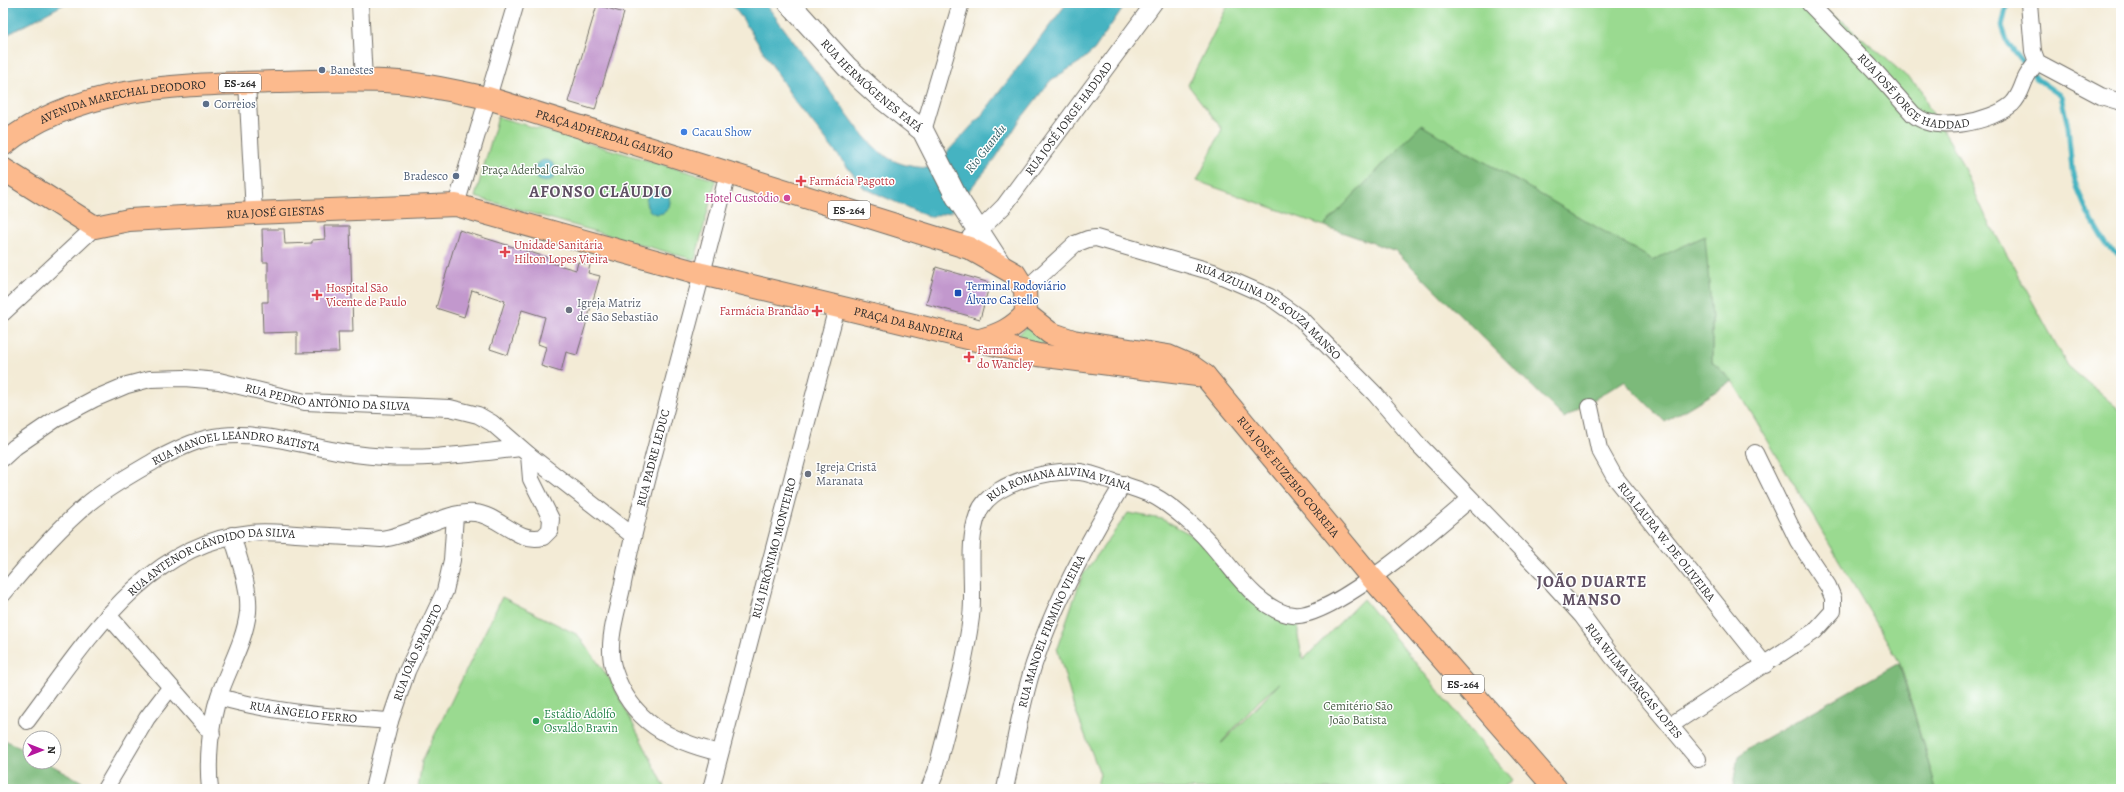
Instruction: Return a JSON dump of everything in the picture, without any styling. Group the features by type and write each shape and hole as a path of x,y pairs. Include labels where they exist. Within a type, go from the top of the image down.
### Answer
{"main road":[{"name":"AVENIDA MARECHAL DEODORO","path":"3,144 32,126 72,107 103,97 134,91 172,87 247,83 364,80 430,86 488,98"},
{"name":"PRAÇA ADHERDAL GALVÃO","path":"488,98 728,173"},
{"path":"3,169 95,227"},
{"name":"ES-264","path":"728,173 969,241 1015,274 1025,290"},
{"name":"RUA JOSÉ GIESTAS","path":"95,227 129,220 254,213 456,205 702,274"},
{"name":"PRAÇA DA BANDEIRA","path":"702,274 980,340"},
{"path":"980,340 1005,332 1015,326 1026,314 1025,290"},
{"name":"RUA JOSÉ EUZEBIO CORREIA","path":"1026,314 1050,333 1073,341 1168,356 1191,366 1205,376 1372,578"},
{"path":"980,340 1038,355 1205,376"},
{"name":"ES-264","path":"1372,578 1556,789"}],"street":[{"path":"360,3 364,80"},
{"path":"456,205 516,3"},
{"name":"RUA HERMÓGENES FAFÁ","path":"789,3 847,67 880,97 923,131 932,152 956,196 969,241"},
{"path":"923,131 961,3"},
{"name":"RUA JOSÉ JORGE HADDAD","path":"969,241 1004,206 1154,3"},
{"name":"RUA JOSÉ JORGE HADDAD","path":"1809,3 1874,70 1897,97 1919,119 1925,121 1952,124 1992,115 2005,109 2020,96 2025,79 2037,62"},
{"path":"2029,3 2032,51 2037,62 2101,96 2121,102"},
{"path":"247,83 254,213"},
{"path":"702,274 728,173"},
{"path":"3,313 95,227"},
{"name":"RUA AZULINA DE SOUZA MANSO","path":"1025,290 1076,244 1088,239 1096,238 1213,272 1270,297 1302,319 1339,356 1417,444 1470,499"},
{"name":"RUA PADRE LEDUC","path":"702,274 632,535 611,643 614,670 627,697 641,715 655,728 677,739 720,753"},
{"name":"RUA JERÔNIMO MONTEIRO","path":"711,789 836,307"},
{"name":"RUA PEDRO ANTÔNIO DA SILVA","path":"3,458 15,447 56,419 94,399 127,385 150,380 184,378 219,381 305,402 450,408 463,410 478,415 492,423 524,452 632,535"},
{"name":"RUA LAURA W. DE OLIVEIRA","path":"1590,407 1599,449 1614,476 1765,665"},
{"name":"RUA MANOEL LEANDRO BATISTA","path":"3,594 46,543 91,501 117,482 176,449 204,440 219,436 255,436 354,454 386,458 422,458 524,452"},
{"path":"455,515 474,513 488,515 526,537 539,538 547,535 552,525 551,519 532,479 524,452"},
{"path":"1671,725 1815,631 1830,615 1834,602 1828,586 1798,540 1755,453"},
{"name":"RUA ROMANA ALVINA VIANA","path":"929,789 936,772 966,646 971,616 973,539 978,514 982,506 1009,485 1038,476 1058,472 1081,472 1123,484 1155,497 1196,528 1248,587 1268,606 1293,615 1312,613 1372,578 1424,539 1470,499"},
{"name":"RUA MANOEL FIRMINO VIEIRA","path":"1005,789 1034,664 1062,597 1092,534 1123,484"},
{"name":"RUA WILMA VARGAS LOPES","path":"1470,499 1543,573 1582,616 1610,655 1671,725 1698,759"},
{"name":"RUA ANTENOR CÂNDIDO DA SILVA","path":"27,722 108,615 150,574 183,553 207,542 232,535 272,532 380,539 396,538 455,515"},
{"name":"RUA JOÃO SPADETO","path":"373,789 390,721 407,672 445,591 452,560 455,515"},
{"path":"210,789 207,767 218,697 241,638 248,612 246,585 232,535"},
{"path":"108,615 170,688 212,734"},
{"path":"105,789 147,718 170,688"},
{"name":"RUA ÂNGELO FERRO","path":"218,697 241,703 332,717 390,721"}],"green space":[{"path":"1229,3 1812,3 1844,22 1922,90 1928,106 1958,155 1986,217 2068,366 2121,411 2121,789 1936,789 1900,663 1733,382 1712,362 1712,318 1653,260 1421,125 1324,226 1197,181 1222,129 1188,85"},
{"name":"Praça Aderbal Galvão","path":"498,117 716,180 695,260 475,197"},
{"path":"1421,125 1653,260 1705,236 1712,318 1712,362 1733,381 1665,422 1624,381 1564,418 1396,251 1324,226"},
{"path":"1027,327 1127,357 1010,341"},
{"name":"Cemitério São João Batista","path":"1128,513 1162,519 1212,546 1246,579 1298,618 1298,636 1303,660 1363,599 1512,780 1502,789 1096,789 1100,774 1073,704 1057,648 1082,576","holes":["1280,683 1222,743 1260,700"]},
{"name":"Estádio Adolfo Osvaldo Bravin","path":"502,597 578,635 611,681 666,789 418,789 422,761"},
{"path":"1899,663 1936,789 1734,789 1733,785 1738,756 1755,744"},
{"path":"3,739 22,749 22,770 61,770 95,789 3,789"}],"water":[{"path":"3,3 66,3 3,37"},
{"name":"Rio Guandu","path":"730,3 765,3 863,135 878,151 901,164 932,168 981,116 1067,3 1126,3 1094,50 1080,62 1051,80 1020,120 995,159 951,212 929,217 864,188 794,100 742,18"},
{"path":"545,160 553,163 556,171 553,179 545,182 537,179 534,171 537,163"},
{"path":"658,190 667,193 670,202 667,211 658,214 649,211 646,202 649,193"}],"building":[{"path":"597,5 624,13 595,110 568,102"},
{"name":"Hospital São Vicente de Paulo","path":"324,226 350,226 353,332 338,332 339,352 297,353 297,332 263,333 262,302 268,302 268,262 263,262 262,229 284,229 285,244 312,243 312,240 325,239"},
{"path":"459,230 549,258 548,262 576,270 578,262 590,265 588,273 600,276 577,355 566,352 561,372 541,366 546,347 538,344 545,317 522,310 508,355 490,349 505,301 472,290 464,317 436,308"},
{"name":"Terminal Rodoviário Álvaro Castello","path":"936,267 990,283 980,319 926,304"}],"waterway":[{"path":"2007,3 2002,26 2008,43 2037,79 2061,96 2068,126 2072,170 2077,188 2088,214 2107,246 2121,256"}],"place":[{"name":"Banestes","path":"322,70"},
{"name":"Correios","path":"206,104"},
{"name":"Cacau Show","path":"684,132"},
{"name":"Bradesco","path":"456,176"},
{"name":"Farmácia Pagotto","path":"801,181"},
{"name":"Hotel Custódio","path":"787,198"},
{"name":"Unidade Sanitária Hilton Lopes Vieira","path":"505,252"},
{"name":"Terminal Rodoviário Álvaro Castello","path":"958,293"},
{"name":"Hospital São Vicente de Paulo","path":"317,295"},
{"name":"Igreja Matriz de São Sebastião","path":"569,310"},
{"name":"Farmácia Brandão","path":"817,311"},
{"name":"Farmácia do Wancley","path":"969,357"},
{"name":"Igreja Cristã Maranata","path":"808,474"},
{"name":"Estádio Adolfo Osvaldo Bravin","path":"536,721"}],"district":[{"name":"AFONSO CLÁUDIO","path":"601,191"},
{"name":"JOÃO DUARTE MANSO","path":"1592,590"}]}
